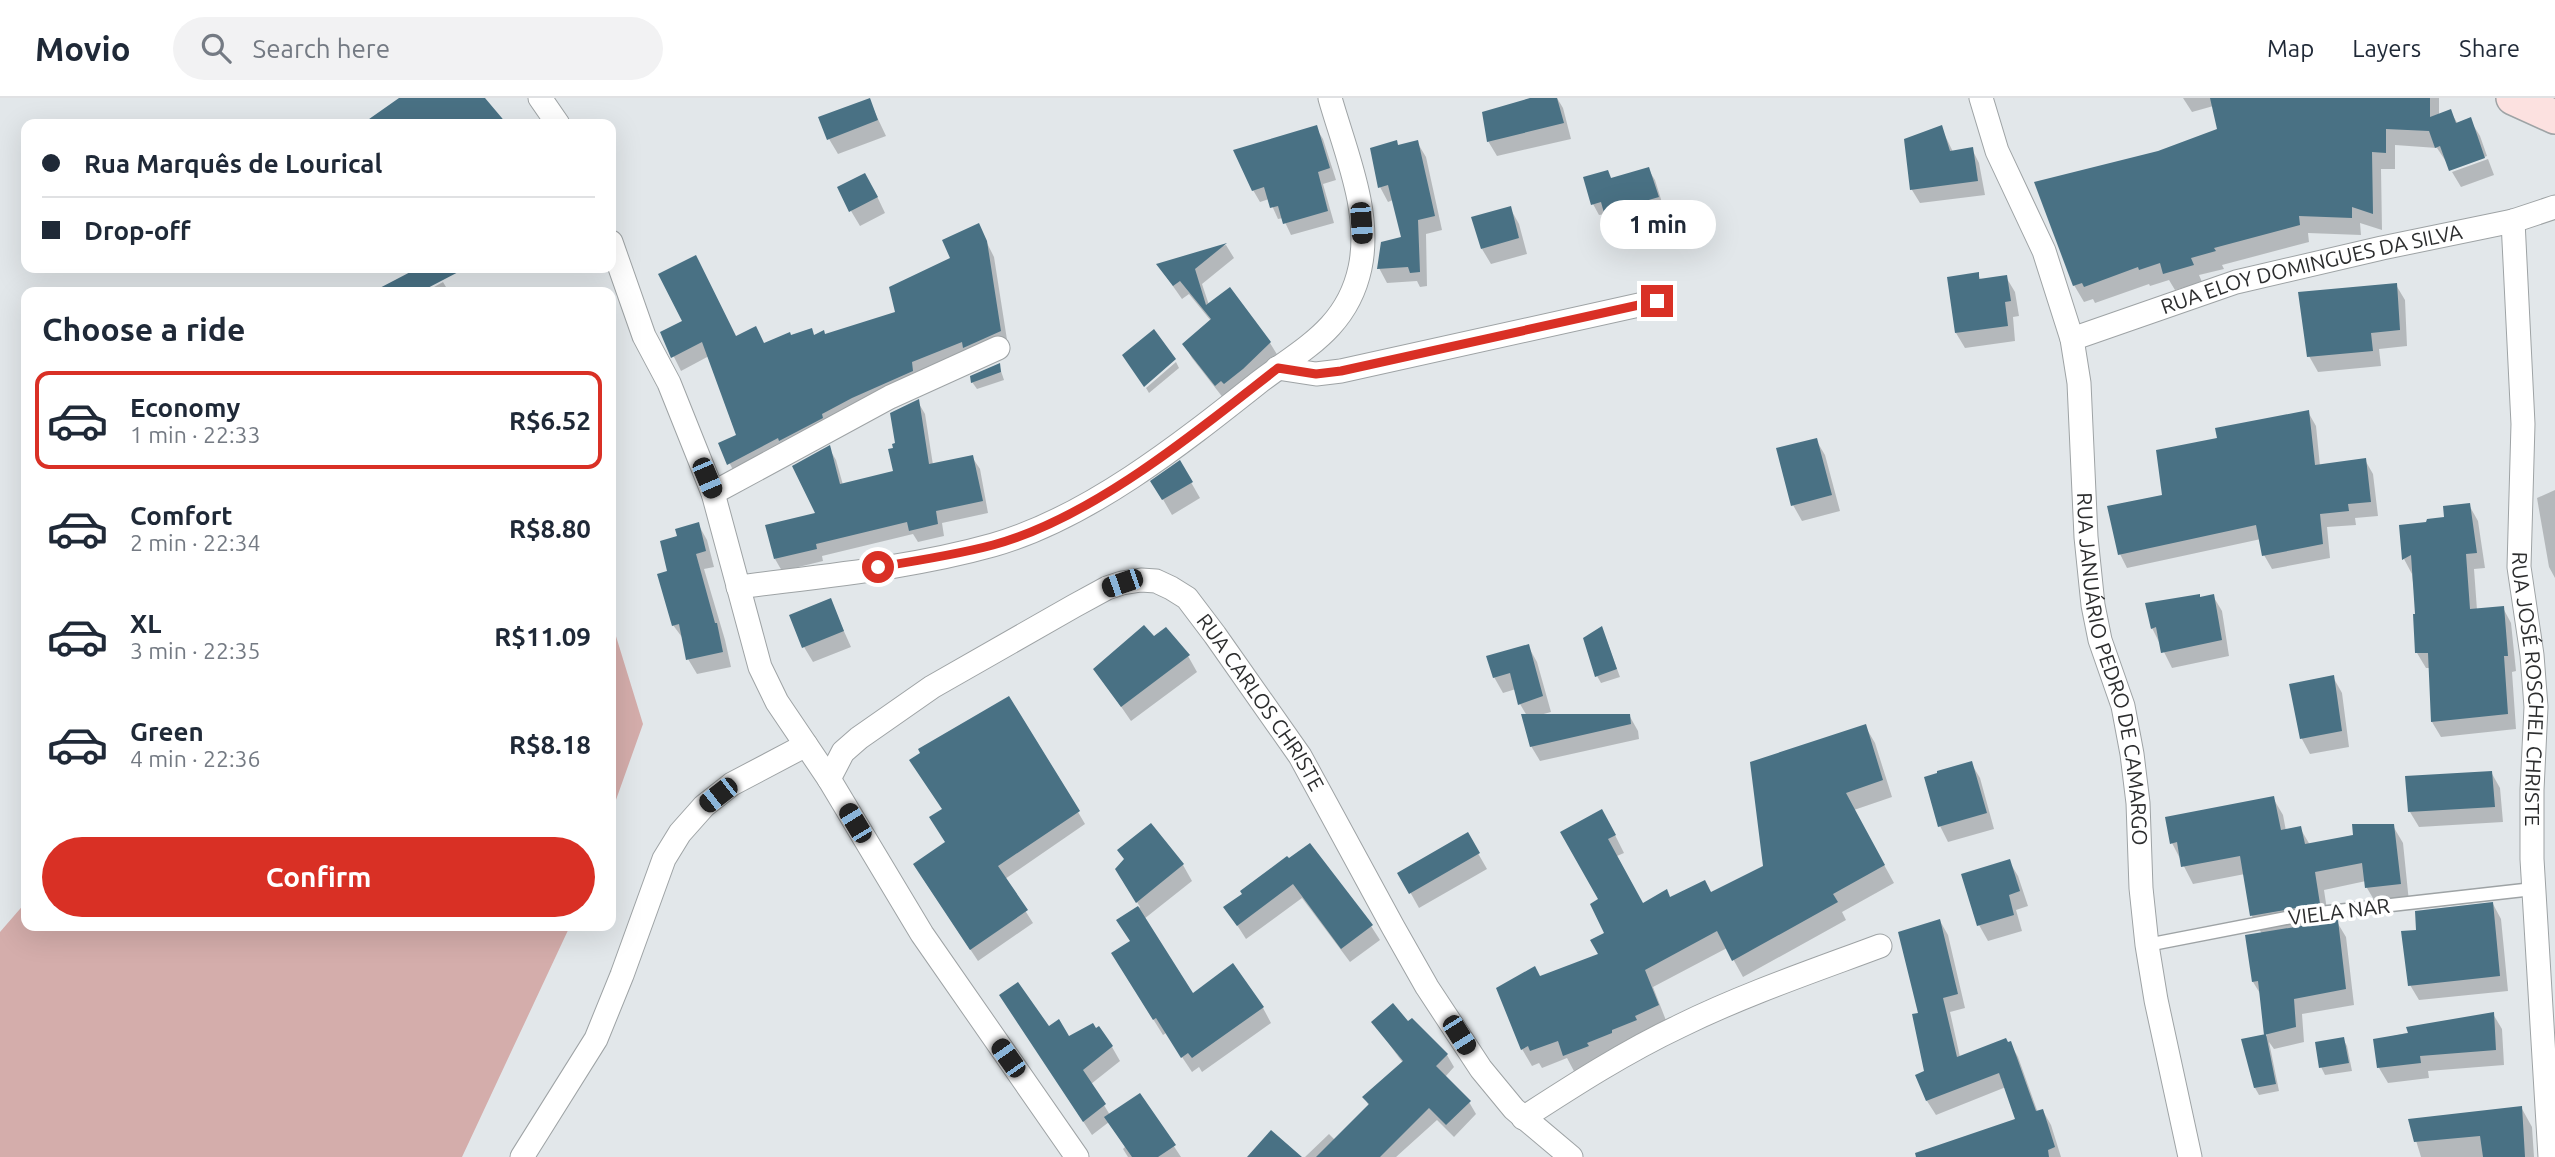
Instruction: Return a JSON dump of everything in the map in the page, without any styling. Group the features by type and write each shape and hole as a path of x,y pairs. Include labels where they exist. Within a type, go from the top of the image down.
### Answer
{"main road":[{"path":"2513,98 2555,117"}],"street":[{"path":"540,98 555,119"},
{"path":"738,587 919,561 994,544 1027,533 1125,481 1318,340 1339,317 1353,290 1360,267 1360,208 1330,98"},
{"name":"RUA JANUÁRIO PEDRO DE CAMARGO","path":"1981,98 1997,151 2044,251 2072,340 2079,383 2090,579 2100,640 2123,706 2132,754 2138,803 2141,888 2147,945 2155,1000 2190,1157"},
{"name":"RUA ELOY DOMINGUES DA SILVA","path":"2072,340 2236,282 2513,220 2555,207"},
{"name":"RUA JOSÉ ROSCHEL CHRISTE","path":"2513,220 2522,424 2519,567 2532,654 2545,709 2532,790 2533,889 2550,1157"},
{"path":"616,256 645,336 669,383 713,493 760,667 777,702 829,779 922,934 1077,1157"},
{"path":"1278,368 1316,374 1341,371 1657,301"},
{"path":"713,493 890,397 998,348"},
{"name":"RUA CARLOS CHRISTE","path":"829,779 843,752 859,738 932,687 1038,626 1107,588 1122,583 1156,581 1171,588 1186,598 1215,635 1300,756 1427,987 1481,1069 1523,1118 1571,1157"},
{"path":"522,1157 596,1038 664,859 680,832 732,784 806,745"},
{"path":"1523,1118 1604,1066 1680,1026 1746,996 1880,946"}],"lane":[{"name":"VIELA NAR","path":"2147,945 2302,915 2533,889"}],"shaded area":[{"path":"616,636 643,724 616,800"},
{"path":"21,908 21,931 568,931 462,1157 0,1157 0,932"}],"building":[{"path":"399,98 485,98 503,119 369,119"},
{"path":"870,98 878,120 827,140 818,117"},
{"path":"1530,98 1557,98 1564,123 1487,142 1482,112"},
{"path":"2210,98 2430,98 2430,117 2451,109 2456,123 2471,117 2485,158 2449,171 2440,146 2435,148 2429,131 2386,129 2386,153 2372,152 2373,214 2352,207 2352,218 2299,216 2300,225 2214,248 2216,251 2191,258 2194,265 2163,274 2160,263 2139,270 2138,267 2084,287 2082,283 2073,286 2034,182 2158,151 2217,129"},
{"path":"1317,125 1330,168 1318,172 1328,211 1283,224 1278,206 1270,208 1264,187 1252,191 1233,150"},
{"path":"1942,125 1950,151 1973,147 1978,181 1910,190 1904,139"},
{"path":"1397,140 1398,145 1418,140 1435,216 1418,220 1420,272 1410,273 1408,267 1377,269 1381,242 1401,237 1388,185 1378,188 1370,148"},
{"path":"1649,167 1659,197 1604,213 1601,202 1591,205 1583,177 1608,170 1611,178"},
{"path":"865,173 878,197 849,212 837,187"},
{"path":"1511,206 1519,238 1481,249 1471,217"},
{"path":"979,223 987,241 1001,331 963,348 962,342 912,362 913,371 852,398 822,414 823,418 727,465 718,443 736,435 702,342 671,358 660,332 682,321 658,274 696,255 736,336 756,326 764,343 790,332 791,335 812,328 814,335 824,330 825,334 895,312 889,287 950,258 942,240"},
{"path":"1227,243 1195,269 1206,305 1230,287 1271,342 1224,384 1221,381 1215,386 1182,344 1211,319 1180,281 1173,286 1156,264"},
{"path":"1979,272 1979,279 2007,275 2011,301 2005,302 2008,326 1955,333 1947,277"},
{"path":"408,273 456,273 430,287 382,287"},
{"path":"2397,283 2400,330 2371,333 2373,351 2307,357 2298,292"},
{"path":"1154,329 1176,359 1144,387 1122,355"},
{"path":"1000,363 1001,372 971,383 970,376"},
{"path":"919,399 929,464 973,455 983,501 936,511 938,524 909,531 907,522 816,544 817,549 774,559 765,525 815,513 792,466 830,445 840,484 893,471 888,449 893,448 892,444 895,443 890,413"},
{"path":"2309,410 2315,465 2366,458 2371,502 2348,504 2349,511 2320,514 2323,544 2262,556 2256,525 2118,555 2107,506 2162,495 2156,450 2217,438 2215,428"},
{"path":"1817,438 1832,495 1791,506 1776,448"},
{"path":"1180,460 1193,482 1162,500 1150,481"},
{"path":"2470,503 2477,553 2466,554 2470,609 2504,606 2508,656 2504,656 2508,714 2431,722 2428,653 2415,653 2411,555 2402,560 2399,525 2444,517 2443,506"},
{"path":"699,522 706,551 696,554 723,652 686,660 679,624 672,626 657,574 667,571 660,541 677,536 675,529"},
{"path":"2200,594 2200,597 2214,594 2222,640 2161,653 2156,627 2151,629 2145,603"},
{"path":"831,598 844,631 802,648 789,615"},
{"path":"1144,625 1154,636 1166,627 1190,655 1121,707 1093,669"},
{"path":"1602,626 1617,669 1595,677 1583,638"},
{"path":"1529,644 1543,696 1518,705 1510,673 1493,678 1486,656"},
{"path":"2334,675 2342,731 2300,739 2289,684"},
{"path":"1009,696 1080,811 998,866 1028,910 970,950 913,864 945,842 929,817 942,809 909,760 920,753 918,749"},
{"path":"1521,714 1630,714 1631,724 1530,747"},
{"path":"1866,724 1883,780 1846,793 1885,865 1833,894 1838,902 1732,961 1717,931 1645,970 1659,1005 1635,1016 1637,1020 1587,1043 1589,1046 1563,1056 1558,1041 1530,1051 1528,1046 1521,1050 1496,988 1535,966 1540,976 1598,954 1590,940 1604,933 1590,904 1598,899 1560,832 1602,809 1616,835 1608,839 1643,903 1667,889 1670,897 1705,880 1711,892 1763,866 1750,762"},
{"path":"1972,761 1987,813 1938,827 1924,777"},
{"path":"2492,771 2495,807 2408,812 2405,776"},
{"path":"2274,796 2281,830 2301,826 2305,844 2353,835 2352,824 2394,824 2401,884 2365,888 2362,863 2315,872 2320,904 2250,916 2240,856 2181,867 2177,842 2170,844 2165,817"},
{"path":"1151,823 1184,864 1136,903 1115,869 1124,859 1117,850"},
{"path":"1468,832 1480,853 1409,894 1397,873"},
{"path":"1310,843 1373,925 1341,949 1293,884 1237,926 1223,907 1287,856 1289,858"},
{"path":"2010,859 2020,891 2009,895 2014,915 1977,926 1961,874"},
{"path":"2493,902 2500,976 2408,986 2401,931 2416,930 2415,911"},
{"path":"1138,906 1193,993 1233,963 1264,1007 1192,1058 1188,1053 1181,1058 1156,1018 1153,1020 1111,953 1130,941 1116,920"},
{"path":"1940,919 1958,994 1943,998 1957,1057 2006,1038 2008,1042 2011,1041 2036,1111 2043,1109 2055,1147 2048,1150 2049,1157 1916,1157 1915,1153 2015,1119 1999,1073 1926,1101 1915,1075 1924,1071 1912,1014 1918,1013 1898,932"},
{"path":"2338,920 2346,989 2294,999 2296,1027 2264,1035 2258,981 2252,982 2245,935"},
{"path":"1018,982 1049,1026 1059,1019 1069,1036 1093,1023 1096,1028 1099,1026 1113,1046 1083,1070 1106,1104 1083,1122 999,995"},
{"path":"1393,1003 1408,1021 1412,1018 1448,1054 1436,1066 1471,1101 1446,1125 1429,1108 1380,1157 1316,1157 1369,1104 1362,1097 1403,1061 1371,1022"},
{"path":"2494,1012 2496,1050 2420,1056 2421,1063 2377,1068 2373,1039 2408,1033 2406,1027"},
{"path":"2266,1034 2276,1084 2254,1088 2241,1039"},
{"path":"2344,1037 2349,1063 2319,1068 2315,1042"},
{"path":"1140,1093 1176,1145 1158,1157 1132,1157 1104,1117"},
{"path":"2522,1106 2525,1157 2483,1157 2480,1136 2414,1142 2408,1119"},
{"path":"1271,1130 1302,1157 1247,1157"}],"route":[{"path":"878,567 994,544 1060,518 1125,481 1278,368 1316,374 1341,371 1657,301"}]}
